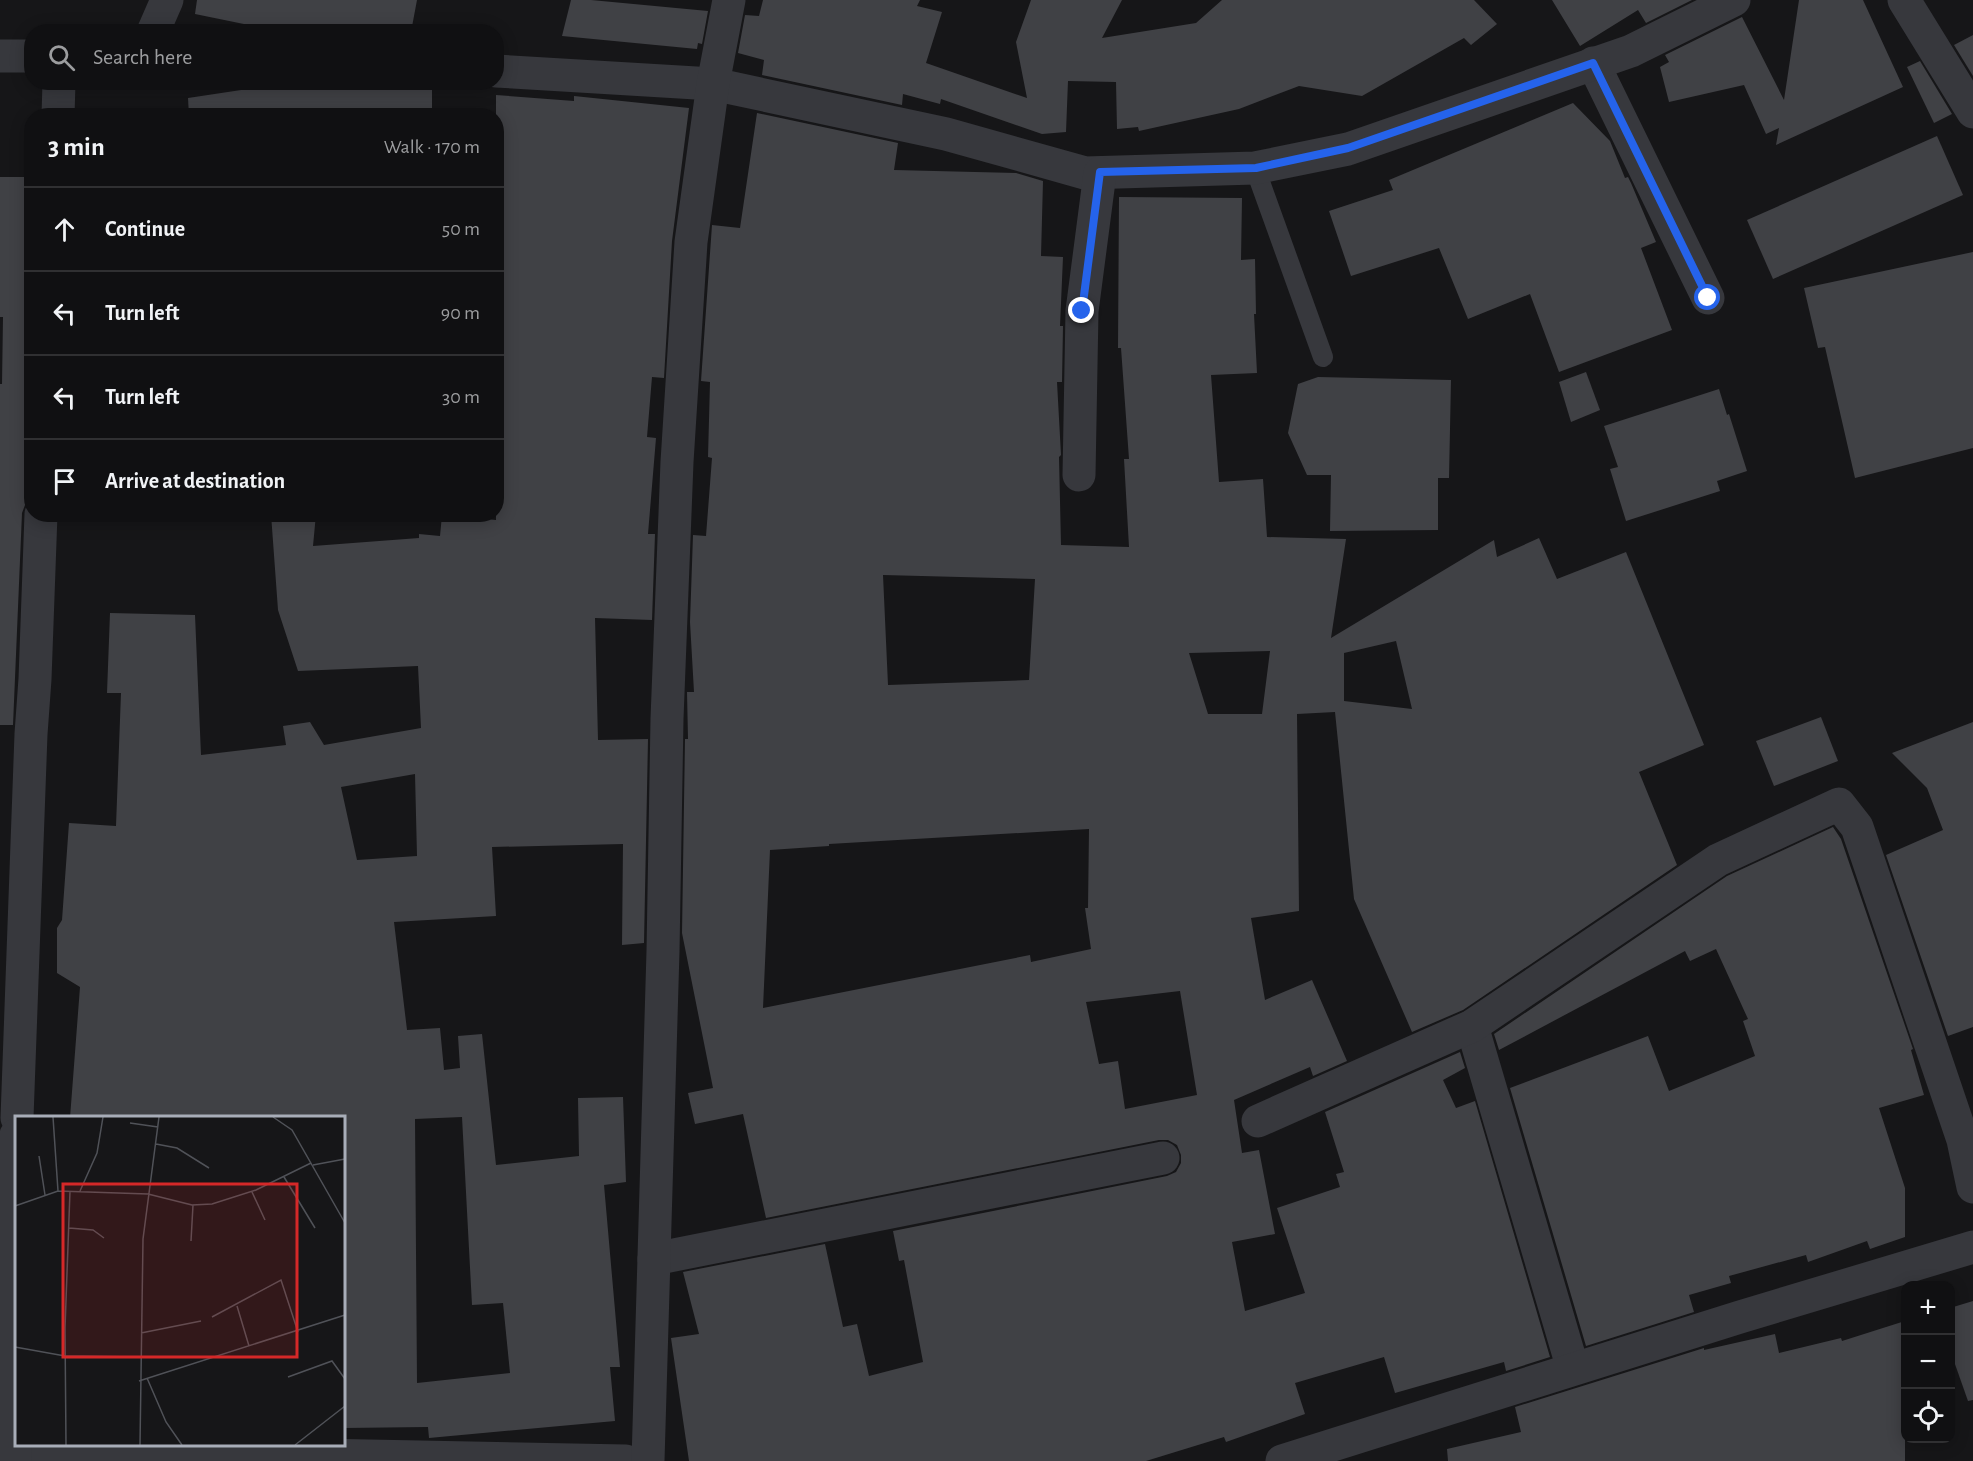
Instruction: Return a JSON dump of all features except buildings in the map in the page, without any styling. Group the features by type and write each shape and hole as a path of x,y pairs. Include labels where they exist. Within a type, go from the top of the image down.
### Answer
{"street":[{"path":"156,24 167,0"},
{"path":"648,1461 663,951 667,719 677,462 691,242 713,84 729,0"},
{"path":"504,71 713,84 946,134 1085,173 1256,168 1348,148 1631,51 1734,0"},
{"path":"1904,0 1973,112"},
{"path":"0,56 24,56"},
{"path":"1593,63 1708,298"},
{"path":"58,108 59,90"},
{"path":"1079,475 1082,311 1100,172"},
{"path":"17,1116 41,522"},
{"path":"1258,1121 1472,1026 1718,860 1839,804 1857,826 1963,1140 1973,1187"},
{"path":"1472,1026 1573,1369"},
{"path":"654,1259 1163,1158"},
{"path":"15,1173 10,1452 626,1461"},
{"path":"1282,1461 1740,1317 1973,1247"}],"lane":[{"path":"1256,168 1323,357"}],"route":[{"path":"1082,311 1100,172 1256,168 1348,148 1593,63 1708,298"}]}
